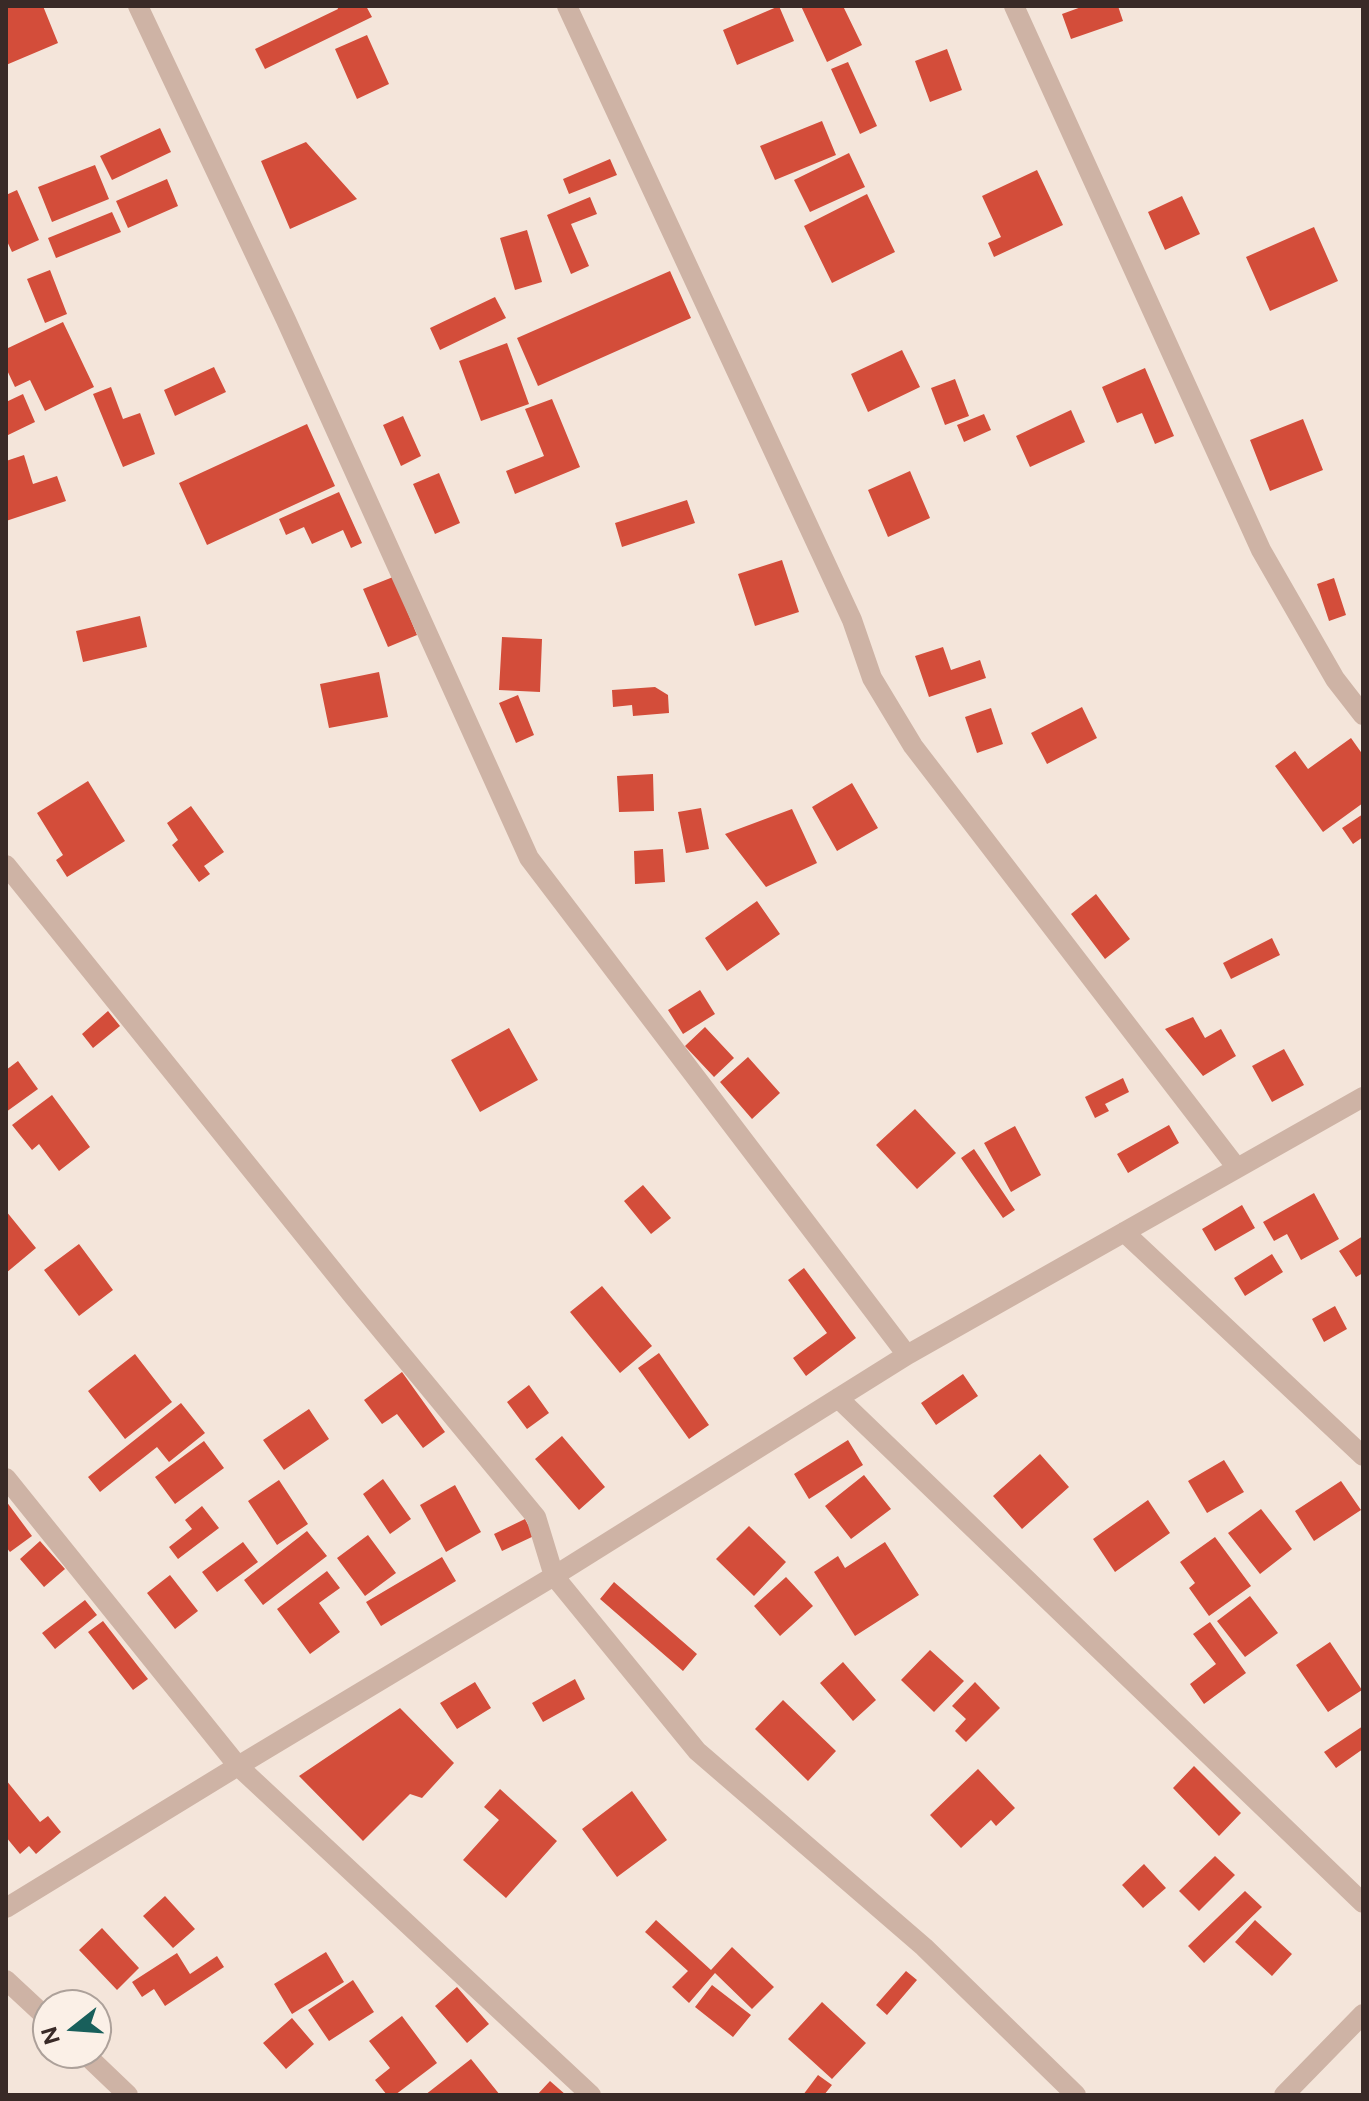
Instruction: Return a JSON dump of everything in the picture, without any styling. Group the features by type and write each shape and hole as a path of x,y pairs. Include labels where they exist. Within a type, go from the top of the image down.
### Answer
{"street":[{"path":"138,6 286,320 529,858 907,1355"},
{"path":"567,6 852,620 872,678 913,746 1237,1168"},
{"path":"1014,6 1261,550 1335,679 1363,715"},
{"path":"6,865 354,1297 536,1517 554,1576 697,1751 924,1947 1076,2095"},
{"path":"6,1908 554,1576 907,1355 1363,1097"},
{"path":"1124,1232 1363,1456"},
{"path":"838,1398 1363,1903"},
{"path":"6,1478 238,1766 591,2095"},
{"path":"6,1980 32,2004"},
{"path":"1284,2095 1363,2014"},
{"path":"101,2069 128,2095"}],"building":[{"path":"6,6 43,6 58,43 6,65"},
{"path":"337,6 366,6 372,17 265,69 255,49 338,9"},
{"path":"779,6 794,41 737,65 723,30"},
{"path":"801,6 843,6 862,45 827,62"},
{"path":"1084,6 1118,6 1123,21 1071,39 1062,14"},
{"path":"367,35 389,84 357,99 335,49"},
{"path":"947,49 962,90 930,102 915,61"},
{"path":"848,62 877,126 860,134 831,69"},
{"path":"822,121 836,155 775,180 760,146"},
{"path":"160,128 171,152 112,180 100,156"},
{"path":"306,142 357,199 290,229 261,161"},
{"path":"849,153 865,187 810,212 794,180"},
{"path":"610,159 617,175 569,194 563,179"},
{"path":"95,165 109,199 52,222 38,187"},
{"path":"1037,170 1063,225 994,257 988,243 1001,237 982,196"},
{"path":"167,179 178,206 128,228 116,201"},
{"path":"17,190 39,240 12,252 6,239 6,195"},
{"path":"867,194 895,252 832,283 804,226"},
{"path":"1182,196 1200,234 1165,250 1148,212"},
{"path":"590,197 597,214 571,224 589,266 571,274 547,215"},
{"path":"112,212 121,232 56,258 48,238"},
{"path":"1314,227 1338,281 1270,311 1246,257"},
{"path":"527,230 542,282 515,290 500,238"},
{"path":"50,270 67,314 45,323 27,279"},
{"path":"670,271 691,318 538,386 517,338"},
{"path":"495,297 506,318 440,350 430,328"},
{"path":"63,322 94,387 45,411 30,380 15,387 6,368 6,349"},
{"path":"507,343 529,404 481,421 459,361"},
{"path":"902,350 920,387 868,412 851,374"},
{"path":"214,367 226,392 175,416 164,390"},
{"path":"1145,368 1174,436 1155,444 1142,413 1117,423 1102,387"},
{"path":"955,379 969,416 945,425 931,388"},
{"path":"111,387 123,419 140,413 155,454 123,467 93,394"},
{"path":"23,394 35,422 6,436 6,402"},
{"path":"552,399 580,467 515,494 506,471 544,456 525,409"},
{"path":"1071,410 1085,442 1030,467 1016,436"},
{"path":"984,414 991,430 964,442 957,425"},
{"path":"403,416 421,456 401,466 383,425"},
{"path":"1303,419 1323,470 1270,491 1250,440"},
{"path":"307,424 335,486 207,545 179,483"},
{"path":"24,455 33,484 57,476 66,501 6,521 6,461"},
{"path":"910,471 930,518 888,537 868,490"},
{"path":"439,473 460,523 435,534 413,484"},
{"path":"339,492 362,543 351,548 343,530 312,544 304,527 286,535 279,519"},
{"path":"687,500 695,523 622,547 615,523"},
{"path":"782,560 799,612 755,626 738,574"},
{"path":"393,577 417,635 388,647 363,589"},
{"path":"1334,578 1346,615 1329,621 1317,584"},
{"path":"140,616 147,647 83,662 76,631"},
{"path":"502,637 542,639 540,692 499,690"},
{"path":"943,647 951,670 980,660 986,678 929,697 915,656"},
{"path":"379,672 388,717 329,728 320,684"},
{"path":"655,687 668,695 669,713 633,716 632,705 613,707 612,690"},
{"path":"518,695 534,735 516,743 499,703"},
{"path":"1082,707 1097,738 1047,764 1031,733"},
{"path":"991,708 1003,744 977,753 965,717"},
{"path":"1351,738 1363,755 1363,803 1323,832 1275,766 1295,751 1308,769"},
{"path":"653,774 654,811 619,812 617,776"},
{"path":"88,781 125,841 67,877 56,860 63,855 37,813"},
{"path":"852,783 878,828 837,851 812,807"},
{"path":"191,806 224,852 204,866 210,874 199,882 172,845 178,840 167,823"},
{"path":"701,808 709,849 686,853 678,812"},
{"path":"792,809 817,863 766,887 725,834"},
{"path":"1363,814 1363,837 1353,844 1342,828"},
{"path":"663,849 665,882 635,884 634,851"},
{"path":"1096,894 1130,939 1105,959 1071,914"},
{"path":"757,901 780,934 727,971 705,938"},
{"path":"1272,938 1280,955 1231,979 1223,963"},
{"path":"700,990 715,1014 683,1034 668,1010"},
{"path":"108,1011 120,1026 93,1048 82,1034"},
{"path":"1193,1017 1205,1038 1221,1029 1236,1056 1203,1076 1165,1029"},
{"path":"705,1027 734,1058 714,1077 685,1046"},
{"path":"509,1028 538,1080 480,1112 451,1060"},
{"path":"1284,1049 1304,1085 1272,1102 1252,1066"},
{"path":"748,1057 780,1093 752,1119 720,1082"},
{"path":"18,1061 38,1089 6,1112 6,1070"},
{"path":"1123,1078 1129,1092 1105,1104 1109,1111 1095,1118 1085,1097"},
{"path":"52,1095 90,1147 59,1171 39,1144 32,1150 12,1125"},
{"path":"915,1109 956,1153 917,1189 876,1145"},
{"path":"1169,1125 1179,1143 1128,1173 1117,1154"},
{"path":"1015,1126 1041,1175 1011,1192 984,1143"},
{"path":"974,1149 1015,1210 1003,1218 961,1158"},
{"path":"643,1185 671,1218 651,1234 624,1201"},
{"path":"1314,1193 1339,1239 1301,1260 1287,1234 1274,1241 1263,1222"},
{"path":"1242,1205 1255,1228 1215,1251 1202,1229"},
{"path":"6,1211 36,1248 6,1273"},
{"path":"1363,1236 1363,1273 1356,1277 1339,1251"},
{"path":"79,1244 113,1290 79,1316 44,1270"},
{"path":"1272,1254 1283,1272 1245,1296 1234,1278"},
{"path":"804,1268 856,1338 806,1376 793,1358 827,1333 788,1280"},
{"path":"602,1286 652,1346 620,1373 570,1312"},
{"path":"1335,1306 1347,1329 1324,1342 1312,1319"},
{"path":"659,1353 709,1425 689,1439 638,1368"},
{"path":"135,1354 172,1402 125,1439 88,1391"},
{"path":"402,1372 445,1432 423,1448 397,1414 382,1424 364,1400"},
{"path":"963,1374 978,1396 936,1425 921,1403"},
{"path":"529,1385 549,1413 527,1429 507,1402"},
{"path":"181,1403 205,1433 169,1462 157,1447 100,1492 88,1477"},
{"path":"309,1409 329,1439 284,1470 263,1440"},
{"path":"562,1436 605,1487 579,1510 535,1459"},
{"path":"848,1440 863,1465 809,1499 794,1474"},
{"path":"204,1441 224,1468 175,1504 155,1477"},
{"path":"1040,1454 1069,1487 1022,1529 993,1496"},
{"path":"1224,1460 1244,1492 1207,1513 1188,1481"},
{"path":"864,1475 891,1509 851,1539 825,1506"},
{"path":"383,1479 411,1519 390,1534 363,1494"},
{"path":"279,1480 308,1524 277,1545 248,1501"},
{"path":"1341,1481 1361,1510 1314,1541 1295,1511"},
{"path":"455,1485 481,1532 446,1552 420,1505"},
{"path":"1148,1500 1170,1533 1115,1572 1093,1539"},
{"path":"6,1501 32,1536 10,1552 6,1547"},
{"path":"202,1506 219,1528 178,1559 169,1547 192,1529 185,1520"},
{"path":"1261,1509 1292,1549 1260,1574 1228,1533"},
{"path":"525,1519 534,1536 502,1551 494,1534"},
{"path":"749,1526 786,1562 754,1596 716,1559"},
{"path":"307,1531 327,1556 263,1605 244,1580"},
{"path":"368,1535 396,1573 365,1596 337,1558"},
{"path":"1215,1537 1251,1586 1209,1616 1189,1588 1195,1583 1180,1562"},
{"path":"40,1541 65,1569 44,1587 20,1559"},
{"path":"243,1542 258,1562 217,1592 202,1572"},
{"path":"885,1542 919,1595 855,1636 814,1572 838,1556 845,1568"},
{"path":"442,1557 456,1581 381,1626 366,1602"},
{"path":"327,1571 340,1588 319,1603 340,1632 310,1654 277,1609"},
{"path":"170,1575 198,1611 175,1629 147,1593"},
{"path":"786,1577 813,1606 780,1636 754,1606"},
{"path":"614,1582 697,1654 683,1671 600,1599"},
{"path":"1250,1596 1278,1633 1245,1657 1217,1621"},
{"path":"85,1600 97,1615 55,1649 42,1633"},
{"path":"103,1621 148,1679 133,1690 88,1632"},
{"path":"1210,1622 1246,1673 1204,1704 1190,1684 1216,1664 1193,1634"},
{"path":"1330,1642 1362,1690 1328,1712 1296,1665"},
{"path":"930,1650 964,1681 934,1712 901,1680"},
{"path":"843,1662 876,1700 853,1721 820,1683"},
{"path":"575,1679 585,1699 543,1722 532,1703"},
{"path":"475,1682 491,1708 457,1729 440,1703"},
{"path":"975,1682 1000,1708 966,1742 955,1731 966,1719 952,1706"},
{"path":"783,1700 836,1751 808,1781 755,1729"},
{"path":"400,1708 454,1763 422,1798 410,1794 363,1841 299,1776"},
{"path":"1363,1726 1363,1749 1336,1768 1324,1752"},
{"path":"1194,1766 1241,1813 1219,1836 1173,1788"},
{"path":"978,1769 1015,1808 996,1826 991,1820 961,1848 930,1815"},
{"path":"6,1780 40,1822 48,1816 61,1832 36,1854 29,1846 20,1854 6,1837"},
{"path":"500,1789 557,1841 506,1898 463,1860 499,1820 484,1807"},
{"path":"632,1791 667,1840 617,1877 582,1829"},
{"path":"1215,1856 1235,1875 1199,1911 1179,1891"},
{"path":"1144,1864 1166,1888 1143,1908 1122,1885"},
{"path":"1245,1891 1262,1907 1204,1963 1188,1946"},
{"path":"165,1896 195,1929 173,1948 143,1916"},
{"path":"656,1920 711,1970 732,1947 774,1987 752,2009 715,1973 689,2003 672,1987 688,1971 645,1932"},
{"path":"1255,1920 1292,1954 1272,1976 1235,1942"},
{"path":"102,1928 139,1968 117,1990 79,1950"},
{"path":"326,1952 344,1982 292,2014 274,1984"},
{"path":"177,1953 190,1974 217,1956 224,1967 165,2006 154,1989 142,1997 132,1982"},
{"path":"906,1971 917,1980 887,2015 876,2005"},
{"path":"353,1980 374,2012 329,2041 308,2010"},
{"path":"712,1985 751,2015 733,2037 695,2007"},
{"path":"457,1987 489,2024 467,2043 435,2006"},
{"path":"822,2002 866,2043 832,2079 788,2039"},
{"path":"402,2016 437,2063 395,2095 387,2095 375,2080 390,2068 369,2041"},
{"path":"292,2018 314,2044 286,2069 263,2043"},
{"path":"471,2059 500,2095 425,2095"},
{"path":"818,2075 832,2085 824,2095 803,2095"},
{"path":"550,2081 566,2095 537,2095"}]}
